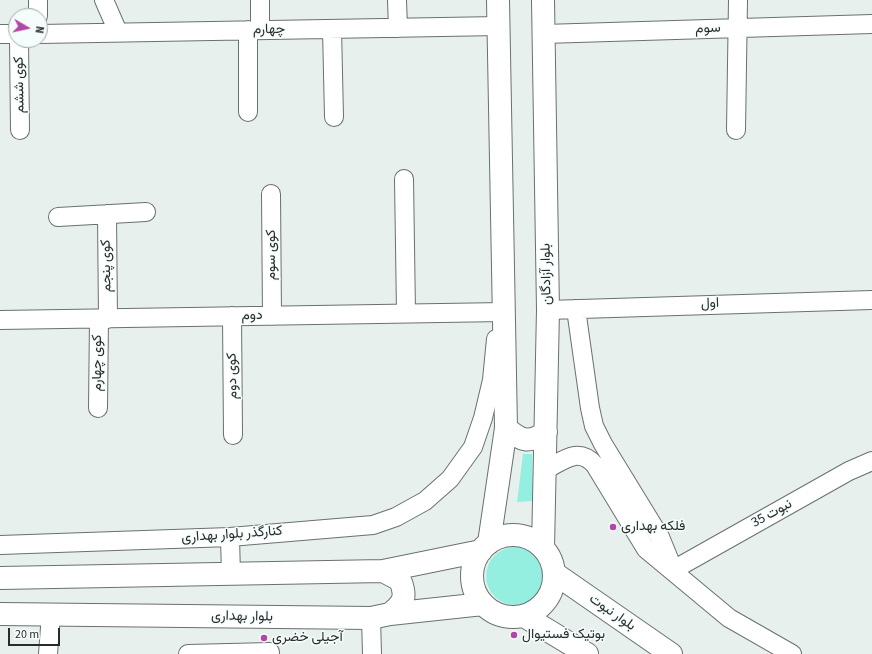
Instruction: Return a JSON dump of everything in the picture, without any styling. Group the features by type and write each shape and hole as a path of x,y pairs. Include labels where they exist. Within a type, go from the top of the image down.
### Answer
{"main road":[{"path":"485,548 506,428 501,312 493,26 498,0"},
{"name":"بلوار آزادگان","path":"543,0 548,310 543,548"},
{"path":"506,428 518,438 526,440 537,438 546,432"},
{"path":"511,535 522,536 533,540 543,548 552,564 554,573 551,592 547,600 537,610 524,616 502,616 491,611 483,604 476,594 473,578 475,561 485,548 499,538 511,535"},
{"path":"0,578 232,575 383,571 485,548"},
{"path":"380,616 403,601 404,591 400,580 383,571"},
{"name":"بلوار نبوت","path":"554,573 671,654"},
{"name":"بلوار بهداری","path":"0,614 380,616 483,604"},
{"path":"524,616 587,654"}],"street":[{"path":"104,0 118,32"},
{"path":"248,112 254,30 260,0"},
{"path":"397,0 398,28"},
{"path":"488,0 493,26"},
{"path":"736,130 738,0"},
{"name":"سوم","path":"544,34 872,24"},
{"name":"چهارم","path":"48,34 493,26"},
{"path":"332,29 334,117"},
{"name":"کوی ششم","path":"19,48 20,130"},
{"path":"404,178 406,313"},
{"name":"کوی سوم","path":"271,194 272,316"},
{"path":"58,217 146,212"},
{"name":"کوی پنجم","path":"103,319 107,214"},
{"name":"اول","path":"548,310 872,300"},
{"path":"576,309 590,408 594,426 603,444 660,536 673,570"},
{"name":"دوم","path":"0,320 501,312"},
{"name":"کنارگذر بلوار بهداری","path":"0,545 230,537 373,525 396,517 425,501 450,479 473,448 483,418 492,380 501,312"},
{"name":"کوی دوم","path":"232,316 233,435"},
{"name":"کوی چهارم","path":"98,408 103,319"},
{"path":"545,470 573,455 589,458 595,465 646,549 729,618 792,654"},
{"name":"نبوت 35","path":"673,570 849,470 872,461"},
{"path":"230,537 232,575"},
{"path":"48,654 52,614"},
{"path":"372,654 380,616"},
{"path":"188,654 270,652"}],"green space":[{"path":"523,454 532,454 533,501 517,502"},
{"path":"509,547 521,547 536,555 544,570 544,582 536,597 521,605 509,605 494,597 486,582 486,570 494,555"}],"place":[{"name":"فلکه بهداری","path":"613,527"},
{"name":"بوتیک فستیوال","path":"514,635"},
{"name":"آجیلی خضری","path":"264,638"}]}
